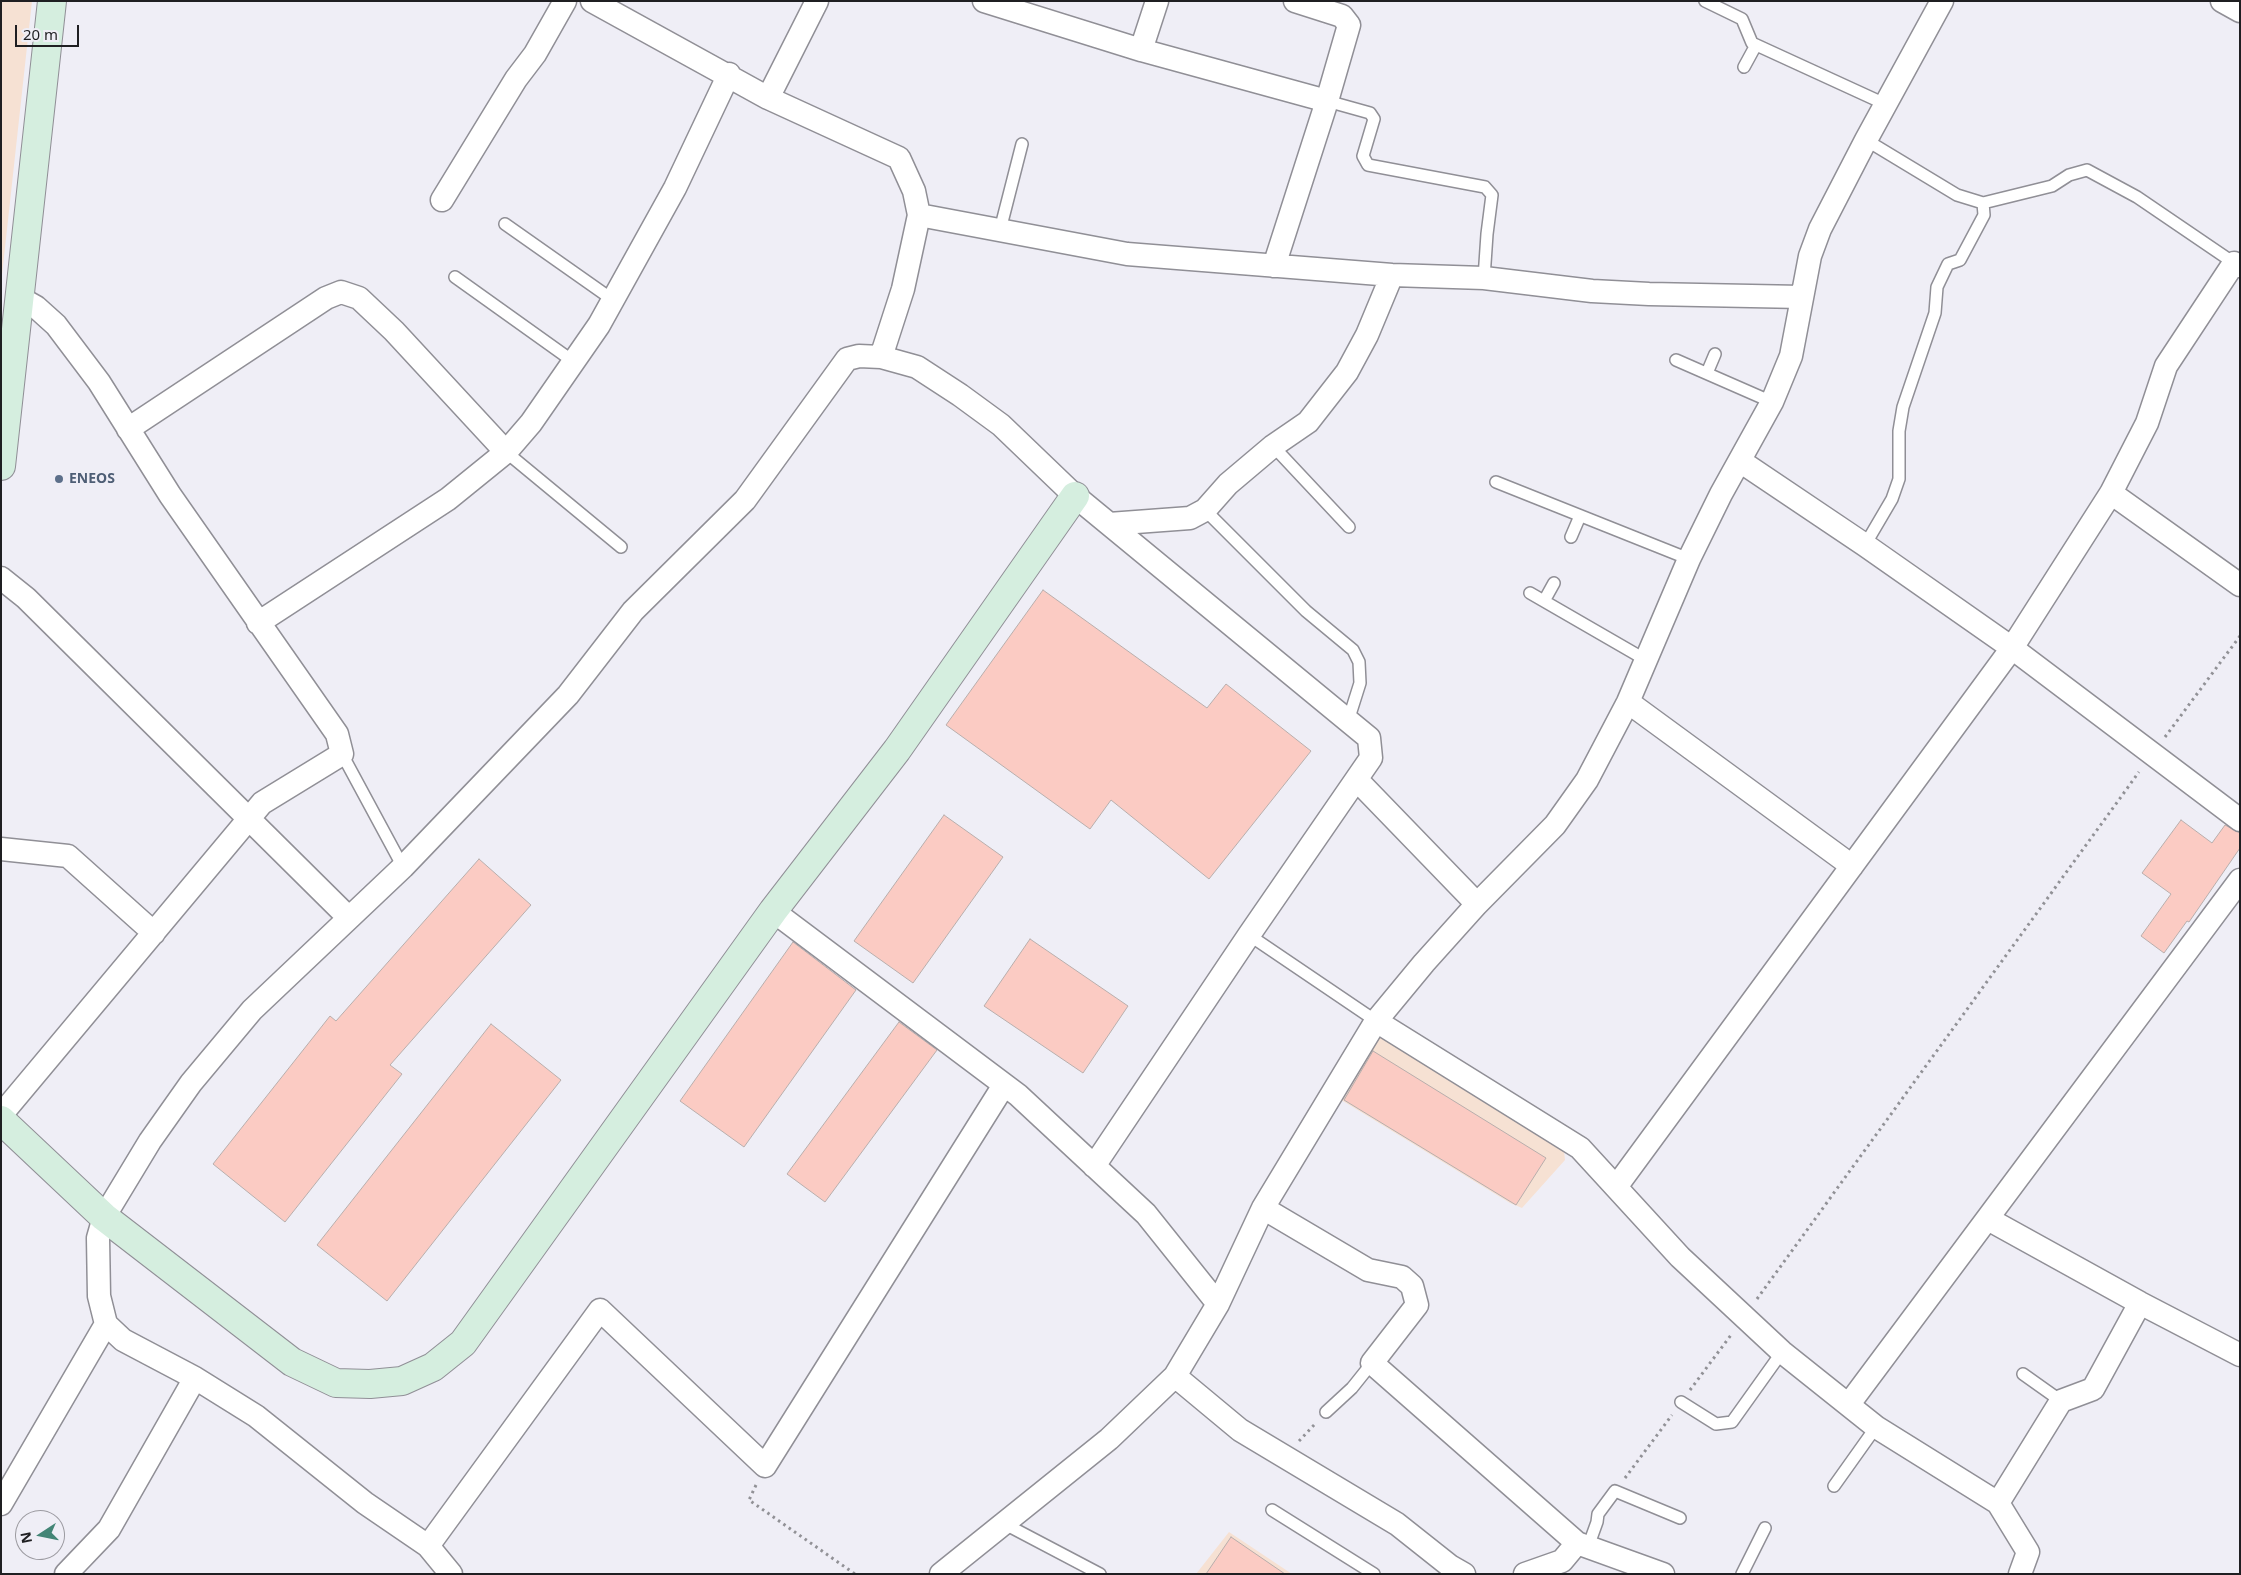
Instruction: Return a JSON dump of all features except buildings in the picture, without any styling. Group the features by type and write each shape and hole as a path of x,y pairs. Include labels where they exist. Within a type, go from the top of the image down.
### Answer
{"street":[{"path":"1,466 52,1"},
{"path":"442,200 516,79 535,54 565,1"},
{"path":"592,1 729,74 768,98 899,158 914,191 919,214 903,289 880,357"},
{"path":"768,98 817,1"},
{"path":"984,1 1142,50 1327,101"},
{"path":"1142,50 1157,1"},
{"path":"1274,266 1327,101 1349,25 1342,16 1295,1"},
{"path":"949,1572 1003,1523 1109,1439 1175,1376 1218,1304 1263,1208 1376,1021 1424,963 1477,904 1556,825 1586,780 1628,702 1689,559 1721,494 1772,402 1791,356 1810,256 1820,229 1885,104 1942,1"},
{"path":"2222,1 2240,11"},
{"path":"258,623 448,499 506,452 531,423 574,362 613,300 675,188 729,74"},
{"path":"919,214 1127,254 1392,276 1484,278 1592,291 1649,294 1802,296"},
{"path":"1616,1187 2012,648 2111,493 2147,423 2166,366 2237,264"},
{"path":"1109,524 1190,518 1205,510 1228,484 1273,446 1308,422 1347,372 1367,335 1392,276"},
{"path":"128,429 326,298 341,292 359,298 394,331 506,452"},
{"path":"1,1115 250,820 262,803 342,754 337,734 170,495 99,382 56,325 36,307 20,298"},
{"path":"450,1574 428,1546 365,1503 256,1416 195,1378 123,1340 106,1324 100,1296 98,1238 104,1217 150,1141 191,1083 252,1010 403,867 568,695 633,611 745,500 847,359 859,356 880,357 917,367 960,395 1001,425 1075,496 1369,738 1371,758 1357,780 1249,935 1094,1166"},
{"path":"1740,462 1865,545 2012,648 2240,820"},
{"path":"2111,493 2240,585"},
{"path":"1,1120 104,1217 292,1362 336,1383 370,1384 402,1380 433,1367 463,1343 773,911 897,750 1075,496"},
{"path":"1,578 26,598 350,918"},
{"path":"1628,702 1852,866"},
{"path":"1357,780 1477,904"},
{"path":"1,849 68,856 154,933"},
{"path":"1849,1404 2240,880"},
{"path":"773,911 1004,1085 1146,1214 1218,1304"},
{"path":"1376,1021 1580,1148 1680,1257 1782,1352 1876,1427 1998,1503 2028,1552 2020,1574"},
{"path":"428,1546 600,1310 766,1466 1004,1085"},
{"path":"1263,1208 1368,1270 1402,1277 1412,1286 1417,1305 1372,1363 1582,1545 1662,1574"},
{"path":"1988,1219 2140,1303 2240,1355"},
{"path":"1998,1503 2061,1401 2093,1389 2140,1303"},
{"path":"1,1504 106,1324"},
{"path":"1175,1376 1240,1430 1397,1524 1450,1566 1464,1574"},
{"path":"66,1574 109,1528 195,1378"},
{"path":"1525,1574 1557,1568 1582,1545"}],"lane":[{"path":"1705,1 1742,19 1752,43 1885,104"},
{"path":"1744,67 1756,45"},
{"path":"1327,101 1370,113 1374,119 1363,156 1368,165 1485,187 1492,195 1484,278"},
{"path":"1866,140 1957,195 1984,203 2052,186 2069,175 2087,170 2137,197 2237,264"},
{"path":"1000,230 1022,144"},
{"path":"1865,545 1892,498 1899,479 1899,432 1902,407 1935,313 1937,287 1948,264 1960,260 1984,215 1984,203"},
{"path":"505,224 613,300"},
{"path":"455,276 574,362"},
{"path":"1707,373 1715,354"},
{"path":"1676,360 1772,402"},
{"path":"1273,446 1349,527"},
{"path":"506,452 621,548"},
{"path":"1496,482 1689,559"},
{"path":"1205,510 1306,611 1353,650 1359,662 1360,683 1348,722"},
{"path":"1571,537 1580,516"},
{"path":"1544,601 1554,583"},
{"path":"1530,593 1646,660"},
{"path":"342,754 403,867"},
{"path":"1249,935 1376,1021"},
{"path":"1681,1402 1716,1424 1732,1422 1782,1352"},
{"path":"1326,1412 1352,1388 1372,1363"},
{"path":"2023,1374 2061,1401"},
{"path":"1834,1486 1876,1427"},
{"path":"1582,1545 1598,1522 1598,1514 1615,1490 1680,1518"},
{"path":"1272,1510 1374,1574"},
{"path":"1003,1523 1100,1574"},
{"path":"1742,1574 1765,1528"}],"path":[{"path":"1744,1317 2152,754 2240,636"},
{"path":"1284,1457 1326,1412"},
{"path":"766,1466 749,1500 855,1574"}],"shaded area":[{"path":"1,1 32,1 1,284"},
{"path":"1385,1037 1564,1151 1565,1160 1522,1208 1510,1203 1338,1098 1373,1040"},
{"path":"1229,1532 1292,1574 1196,1574"}],"place":[{"name":"ENEOS","path":"59,479"}]}
